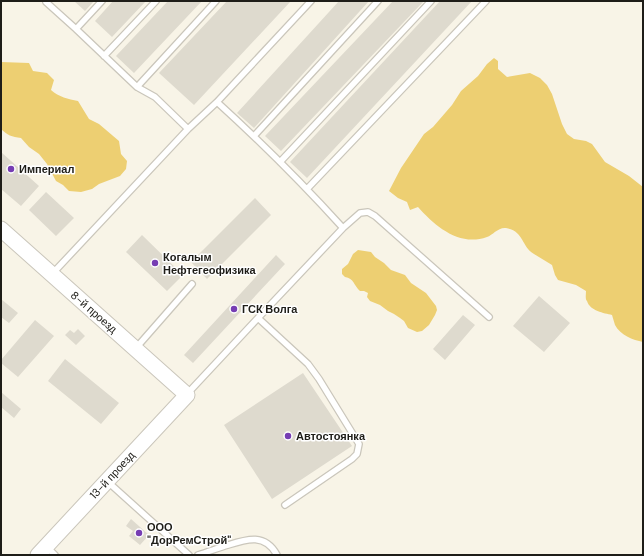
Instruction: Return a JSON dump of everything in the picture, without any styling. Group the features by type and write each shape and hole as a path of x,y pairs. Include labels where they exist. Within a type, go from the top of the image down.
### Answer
{"street":[{"name":"8-й проезд","path":"1,230 187,395"},
{"name":"13-й проезд","path":"46,552 106,481 187,395"}],"lane":[{"path":"46,1 137,87 155,97 188,129"},
{"path":"76,28 102,1"},
{"path":"104,56 156,1"},
{"path":"137,87 216,1"},
{"path":"52,275 188,129 217,102 312,1"},
{"path":"254,136 378,1"},
{"path":"280,162 431,1"},
{"path":"308,189 486,1"},
{"path":"217,102 308,189 343,228"},
{"path":"187,395 343,228 360,213 368,212 375,216 489,317"},
{"path":"136,349 192,284"},
{"path":"258,318 308,364 320,379 358,444 357,454 352,459 285,505"},
{"path":"106,481 189,555"},
{"path":"198,555 243,540 255,539 265,542 274,549 277,555"}],"shaded area":[{"path":"494,58 498,61 498,69 507,77 530,73 540,78 547,85 552,94 567,134 574,139 586,141 592,144 605,162 629,176 643,187 643,342 620,332 615,325 612,315 598,311 591,307 586,299 586,291 576,285 558,280 552,265 530,251 516,232 503,228 487,237 477,239 457,237 448,233 432,221 418,207 410,210 407,202 398,198 389,191 401,168 424,134 433,127 452,105 461,91 478,76 487,64"},
{"path":"1,62 29,63 33,71 47,73 54,80 51,90 64,97 78,101 89,119 99,124 119,141 121,154 127,161 126,169 120,176 99,184 92,189 81,192 69,191 56,181 47,164 39,154 29,147 21,138 5,133 1,129"},
{"path":"358,250 371,252 391,270 405,275 411,283 426,293 436,306 437,310 429,325 422,331 417,332 408,328 404,321 400,318 380,305 370,301 367,297 368,293 360,291 350,279 342,274 342,269 348,264 353,254"}],"building":[{"path":"74,1 94,1 85,11"},
{"path":"113,1 146,1 112,37 95,21"},
{"path":"168,1 202,1 134,73 116,56"},
{"path":"227,1 291,1 194,105 159,73"},
{"path":"339,1 369,1 254,128 237,113"},
{"path":"393,1 424,1 281,151 265,136"},
{"path":"440,1 472,1 307,178 290,162"},
{"name":"Империал","path":"1,152 39,186 21,206 1,189"},
{"path":"46,192 74,218 56,236 29,210"},
{"path":"255,198 271,215 207,279 191,262"},
{"name":"Когалым Нефтегеофизика","path":"142,235 183,275 167,291 126,252"},
{"name":"ГСК Волга","path":"276,255 285,264 193,363 184,355"},
{"path":"539,296 570,323 544,352 513,326"},
{"path":"1,299 18,313 9,323 1,317"},
{"path":"463,315 475,325 445,360 433,349"},
{"path":"35,320 54,336 18,377 1,363 1,360"},
{"path":"78,329 85,336 76,345 65,335 70,330 74,333"},
{"path":"65,359 119,403 101,424 48,381"},
{"name":"Автостоянка","path":"303,373 352,446 272,499 224,425"},
{"path":"1,392 21,409 14,418 1,407"},
{"name":"ООО \"ДорРемСтрой\"","path":"131,519 149,535 140,545 129,536 133,531 126,526"}],"place":[{"name":"Империал","path":"11,169"},
{"name":"Когалым Нефтегеофизика","path":"155,263"},
{"name":"ГСК Волга","path":"234,309"},
{"name":"Автостоянка","path":"288,436"},
{"name":"ООО \"ДорРемСтрой\"","path":"139,533"}]}
